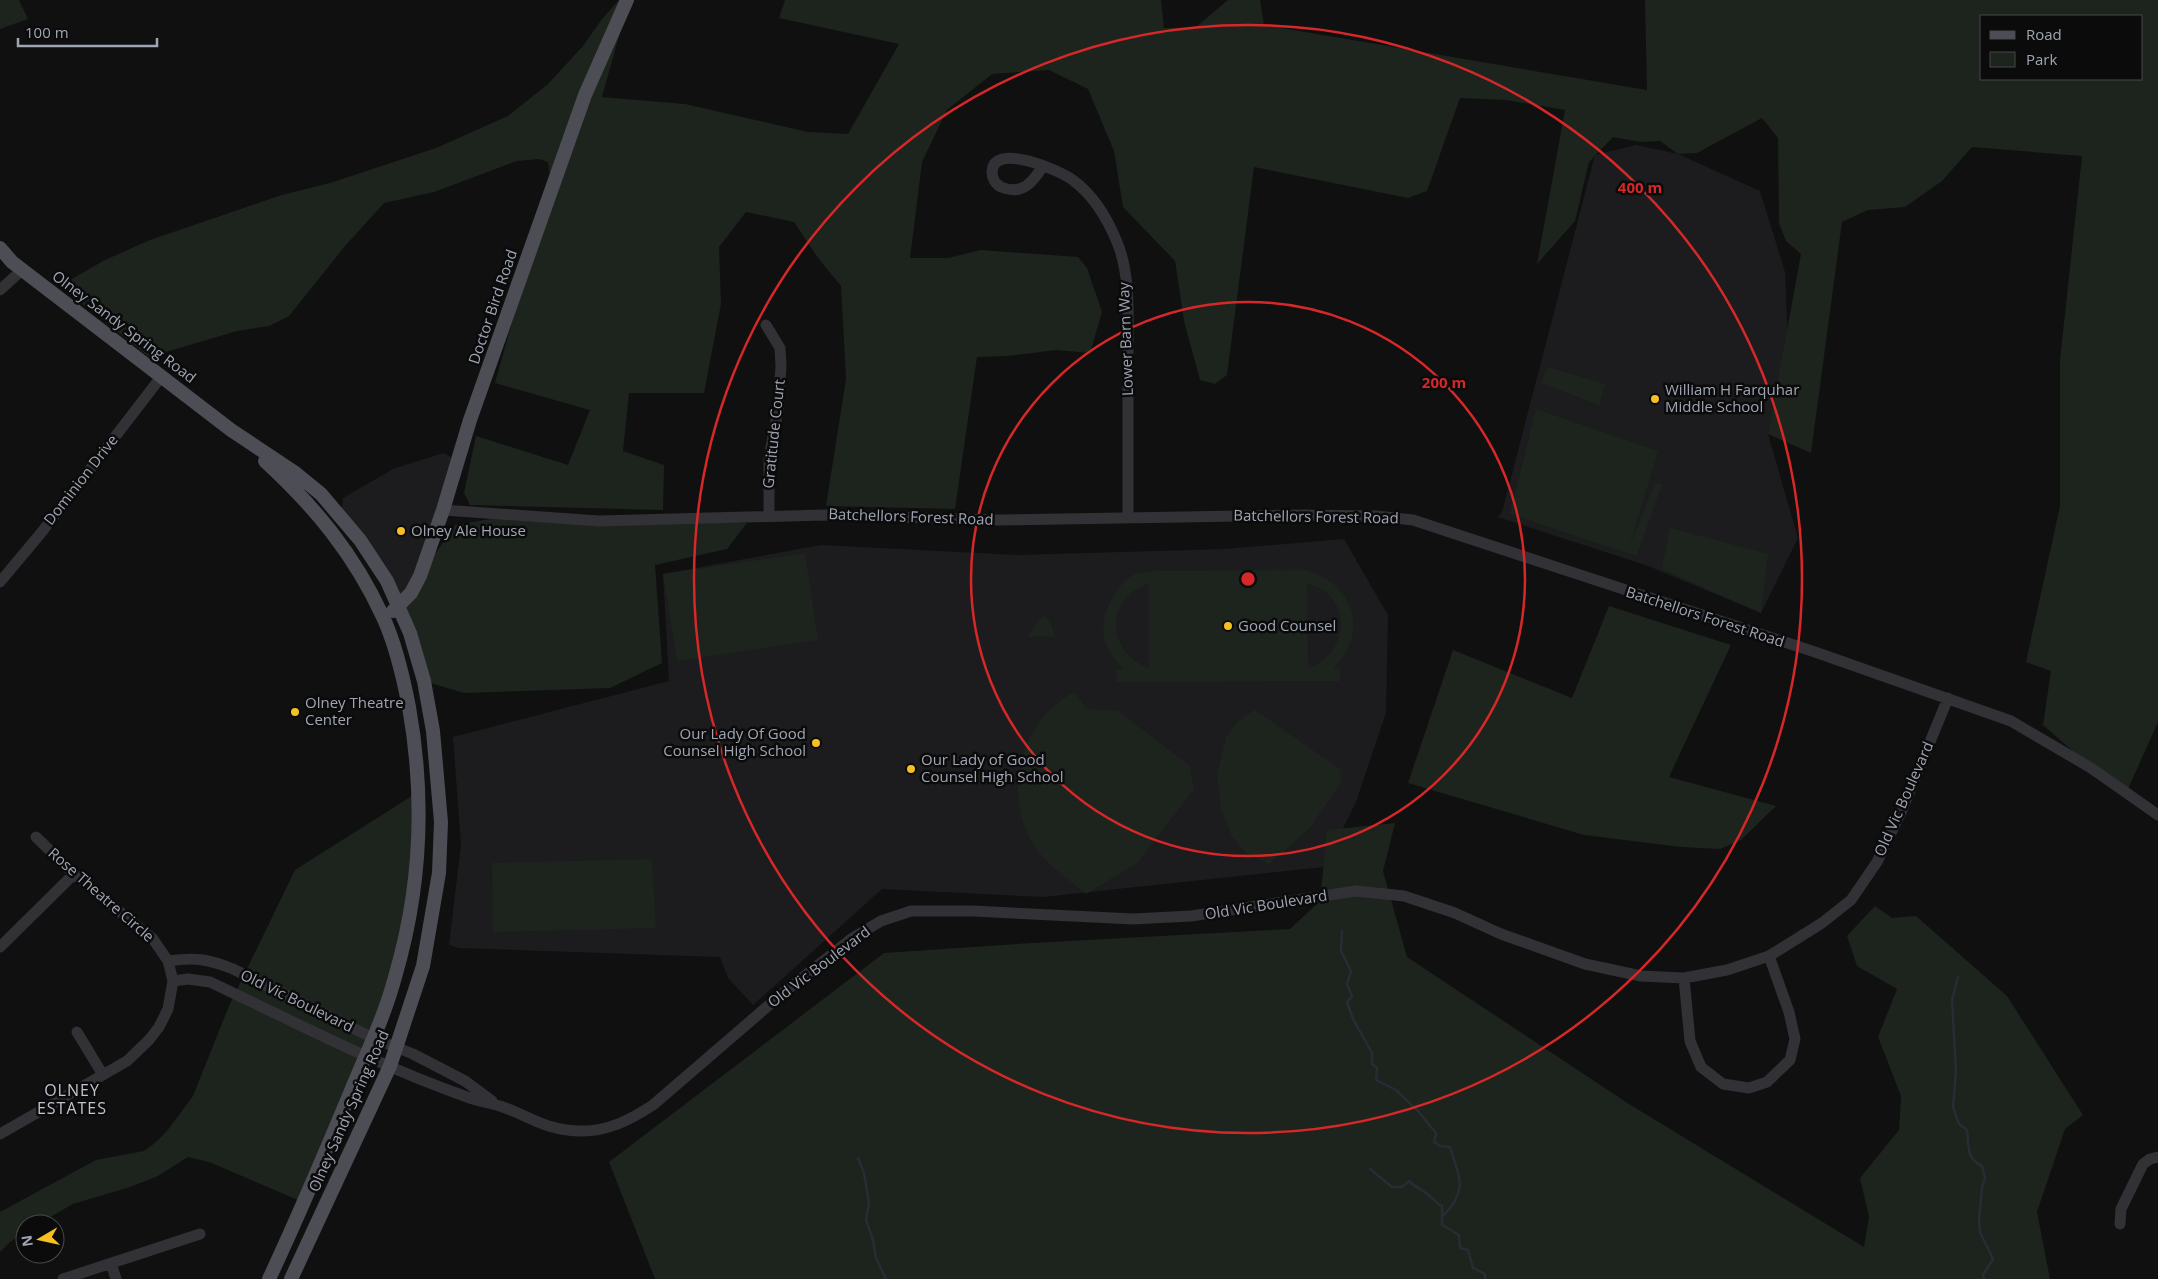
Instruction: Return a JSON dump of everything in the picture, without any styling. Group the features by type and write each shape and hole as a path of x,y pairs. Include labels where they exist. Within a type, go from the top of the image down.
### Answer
{"main road":[{"name":"Doctor Bird Road","path":"384,618 411,593 420,576 443,510 470,420 585,95 626,0"},
{"name":"Olney Sandy Spring Road","path":"0,248 12,262 161,377 231,430 294,472 321,494 346,522 373,559 399,606 424,681 433,731 441,822 439,873 434,912 423,966 390,1066 291,1279"},
{"name":"Olney Sandy Spring Road","path":"231,430 287,481 328,526 357,569 384,618 398,658 412,727 418,770 419,822 414,890 403,950 384,1012 305,1202 269,1279"}],"street":[{"name":"Lower Barn Way","path":"1043,166 1073,180 1087,192 1099,208 1118,244 1124,269 1128,312 1128,517"},
{"path":"0,290 22,270"},
{"name":"Gratitude Court","path":"766,325 780,348 781,366 778,410 770,458 769,516"},
{"name":"Dominion Drive","path":"0,582 161,377"},
{"name":"Batchellors Forest Road","path":"443,510 599,521 842,515 996,520 1303,515 1376,516 1413,520 1815,652 2011,721 2091,768 2158,815"},
{"name":"Old Vic Boulevard","path":"174,981 199,979 366,1056 467,1097 498,1106 544,1126 580,1131 616,1126 652,1105 783,993 851,939 881,921 911,911 955,910 1133,919 1191,916 1356,891 1404,896 1455,913 1501,934 1585,964 1641,976 1684,978 1727,970 1769,956 1822,923 1851,900 1877,862 1902,810 1948,698"},
{"name":"Rose Theatre Circle","path":"0,1134 127,1061 150,1040 168,1009 174,981 168,961 153,940 74,874 36,837"},
{"path":"0,947 74,874"},
{"path":"1684,978 1690,1041 1701,1067 1723,1084 1749,1088 1767,1082 1790,1060 1795,1039 1789,1012 1769,956"},
{"name":"Old Vic Boulevard","path":"168,961 199,958 233,969 373,1038 398,1046 465,1082 498,1106"},
{"path":"224,989 233,969"},
{"path":"77,1032 103,1075"},
{"path":"2120,1224 2121,1209 2143,1164 2150,1159 2158,1157"},
{"path":"63,1279 200,1234"},
{"path":"111,1263 116,1279"}],"shaded area":[{"name":"William H Farquhar Middle School","path":"1636,145 1678,154 1760,191 1785,272 1789,365 1768,434 1798,538 1761,613 1648,566 1498,517 1502,512 1595,155"},
{"path":"443,453 457,460 443,510 399,606 341,516 343,498 393,469"},
{"name":"Our Lady of Good Counsel High School","path":"1344,539 1388,615 1386,713 1356,802 1324,867 1043,897 882,889 753,1005 728,978 720,957 459,948 449,945 461,845 453,737 669,681 663,574 821,545 1017,555 1225,549"}],"green space":[{"path":"0,0 19,0 28,19 0,29"},
{"path":"619,0 629,0 602,97 685,104 808,132 848,134 899,44 779,18 785,0 1161,0 1164,28 1196,27 1228,0 1260,0 1264,25 1647,90 1645,0 2158,0 2158,722 2128,789 2091,767 2043,725 2051,671 2026,662 2060,506 2060,360 2082,156 1972,147 1942,181 1905,207 1868,210 1842,222 1811,453 1768,434 1801,254 1786,241 1779,223 1778,138 1762,118 1697,153 1678,154 1660,141 1641,142 1613,137 1589,162 1575,221 1537,264 1565,110 1506,100 1460,98 1427,191 1408,198 1254,167 1227,375 1215,384 1200,380 1184,321 1175,261 1123,207 1114,151 1088,89 1049,70 992,74 947,110 922,162 910,258 948,258 981,250 1078,257 1087,268 1102,312 1090,353 1056,350 1008,356 977,357 955,509 826,506 846,379 841,286 818,258 794,222 746,212 719,247 721,304 704,393 629,393 623,451 664,465 663,510 470,505 464,493 476,436 568,465 590,410 495,383 540,222 552,190 548,162 539,159 517,161 434,192 384,203 345,246 289,316 269,326 237,331 149,357 60,286 103,261 150,240 282,195 330,183 436,148 508,116 548,84 583,46 602,19"},
{"path":"1548,367 1605,384 1599,405 1541,383"},
{"path":"1536,409 1658,451 1630,545 1655,483 1662,484 1637,555 1510,514"},
{"path":"508,516 747,523 727,549 655,565 662,663 610,688 464,693 424,681 399,606 455,525"},
{"path":"1670,528 1768,554 1761,613 1662,569"},
{"path":"805,553 818,640 677,661 663,574"},
{"name":"Good Counsel","path":"1306,570 1322,577 1336,586 1345,598 1351,611 1353,625 1351,640 1344,655 1333,668 1340,669 1340,681 1117,682 1117,670 1124,669 1115,660 1105,642 1104,622 1106,612 1116,592 1127,579 1138,573 1156,571","holes":["1149,584 1149,668 1135,661 1125,650 1118,638 1116,625 1118,612 1124,600 1134,591","1307,584 1322,590 1332,599 1339,611 1341,624 1339,637 1333,650 1322,660 1308,668"]},
{"path":"1609,606 1731,645 1669,777 1776,806 1741,840 1720,849 1681,847 1584,835 1408,783 1453,650 1572,698"},
{"path":"1044,615 1051,624 1055,637 1034,636 1030,638 1028,634"},
{"path":"1074,692 1087,709 1118,711 1190,766 1194,789 1137,863 1086,894 1056,870 1036,849 1023,821 1018,799 1018,778 1022,758 1030,738 1041,720 1056,705"},
{"path":"1255,710 1340,769 1342,781 1309,829 1269,864 1247,854 1232,837 1221,809 1217,775 1226,737 1237,722"},
{"path":"418,792 403,950 305,1203 209,1162 188,1157 158,1176 130,1187 73,1204 56,1214 15,1214 15,1238 0,1252 0,1212 96,1160 144,1151 167,1131 193,1096 229,1006 295,870"},
{"path":"1395,823 1383,871 1407,957 1629,1104 1864,1247 1869,1217 1860,1178 1899,1130 1901,1096 1878,1037 1897,989 1857,966 1847,936 1875,906 1892,918 1916,916 2007,996 2083,1115 2065,1129 2037,1212 2050,1279 655,1279 609,1162 884,953 1290,929 1320,901 1327,830"},
{"path":"652,859 656,928 493,932 492,863"}],"waterway":[{"path":"1342,931 1341,951 1351,971 1347,984 1352,996 1347,1002 1353,1019 1372,1053 1372,1064 1377,1068 1376,1080 1396,1090 1418,1111 1436,1133 1434,1142 1440,1146 1450,1147 1460,1183 1456,1198 1443,1216"},
{"path":"1958,977 1952,1000 1956,1070 1953,1107 1959,1124 1967,1130 1968,1146 1973,1160 1982,1166 1985,1178 1982,1188 1980,1232 1993,1259 1983,1275 1984,1279"},
{"path":"858,1158 864,1173 869,1203 866,1220 873,1240 876,1258 886,1279"},
{"path":"1370,1169 1392,1187 1402,1187 1409,1181 1442,1206 1442,1225 1459,1235 1460,1248 1468,1250 1473,1268 1485,1274 1485,1279"}],"place":[{"name":"William H Farquhar Middle School","path":"1655,399"},
{"name":"Olney Ale House","path":"401,531"},
{"name":"Good Counsel","path":"1228,626"},
{"name":"Olney Theatre Center","path":"295,712"},
{"name":"Our Lady Of Good Counsel High School","path":"816,743"},
{"name":"Our Lady of Good Counsel High School","path":"911,769"}],"district":[{"name":"OLNEY ESTATES","path":"72,1099"}]}
